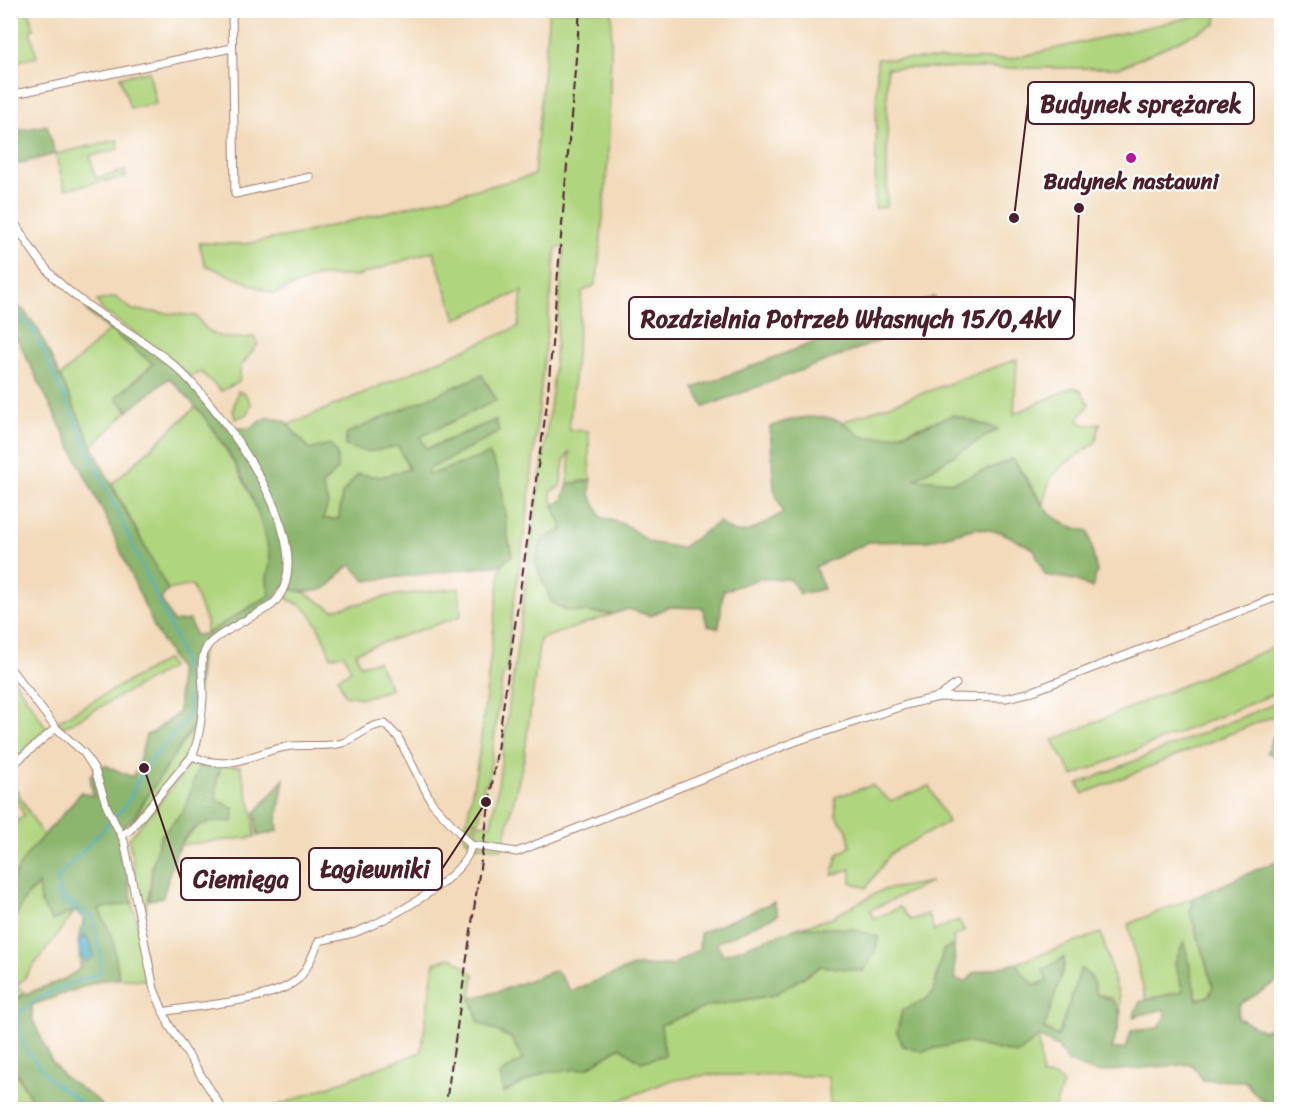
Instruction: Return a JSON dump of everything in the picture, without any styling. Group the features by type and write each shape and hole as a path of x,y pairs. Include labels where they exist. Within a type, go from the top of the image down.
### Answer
{"street":[{"path":"232,10 235,194 310,177"},
{"path":"10,95 232,48"},
{"path":"10,216 41,262 60,284 159,353 197,388 243,447 264,484 277,513 287,557 283,588 272,605 208,646 202,660 204,692 201,720 192,756 130,830 122,834"},
{"path":"192,756 212,762 233,764 290,746 342,742 372,727 385,724 398,737 432,803 471,845 516,852 794,742 909,704 939,697 1019,696 1079,676 1281,595"},
{"path":"10,668 56,728 88,758 95,770 107,807 122,834 149,973 163,1012 223,1110"},
{"path":"939,697 956,684"},
{"path":"10,767 56,728"},
{"path":"163,1012 217,1006 290,985 303,974 318,941 370,926 433,889 458,870 468,857 471,845"}],"green space":[{"path":"10,11 29,11 34,29 30,30 37,57 11,63"},
{"path":"549,11 612,11 608,160 598,272 595,285 582,292 569,430 588,431 591,480 568,484 570,451 564,461 560,487 551,491 553,506 563,529 544,583 552,603 568,611 614,614 540,639 524,758 502,849 471,845 464,836 479,755 501,565 512,555 489,454 429,475 427,469 499,431 495,420 426,449 419,437 497,400 367,452 398,446 409,470 381,477 358,474 342,494 339,519 322,519 328,504 321,485 337,470 330,444 310,450 288,425 518,327 522,291 456,319 433,251 357,276 318,276 274,294 205,265 199,243 245,244 299,234 534,175","holes":["564,247 552,393 497,793 491,825 476,823 475,842 472,841 473,820 479,821 484,784 488,784 503,673 507,673 511,621 527,517 556,248"]},
{"path":"1217,11 1216,24 1119,68 887,68 887,207 875,208 877,59 1010,59"},
{"path":"149,71 156,104 130,108 120,77"},
{"path":"47,125 55,154 11,166 11,154 15,153 11,132"},
{"path":"117,140 119,149 90,156 95,178 125,171 126,177 65,189 55,154"},
{"path":"115,297 133,310 196,316 214,334 228,338 254,337 258,344 241,366 239,382 221,391 201,372 190,377 169,357 102,310 97,301"},
{"path":"934,297 943,317 704,407 694,388"},
{"path":"11,300 23,310 38,329 102,467 168,590 161,599 173,622 190,620 195,635 206,634 270,595 267,579 270,558 263,530 245,482 233,459 204,417 169,378 128,411 116,398 153,364 88,313 86,307 153,351 186,380 227,429 249,428 269,417 285,421 310,450 330,444 337,453 337,470 322,485 328,504 323,519 339,519 342,494 358,474 381,477 409,469 398,446 367,452 345,446 347,433 482,375 497,400 420,437 427,449 496,420 499,432 427,470 429,475 489,454 495,465 502,490 512,555 501,565 365,581 352,565 343,570 326,588 320,590 301,591 282,587 268,606 258,614 202,645 195,723 136,814 118,834 133,903 99,909 113,939 119,979 102,980 32,1005 32,1018 51,1060 63,1076 97,1100 104,1109 37,1109 11,1063 11,1002 64,979 80,968 79,937 83,917 76,910 52,921 40,901 38,884 23,901 17,915 11,911 10,890 22,862 81,792 93,796 90,775 105,765 132,777 137,769 146,735 154,732 179,712 179,670 155,629 107,520 17,338 11,343"},
{"path":"110,329 153,364 116,397 128,411 92,446 60,377"},
{"path":"1017,359 1014,414 1073,387 1081,391 1089,404 1077,421 1086,425 1100,423 1096,442 1055,473 1046,491 1044,505 1013,459 955,482 913,479 997,430 953,415 890,437 862,437 842,422"},
{"path":"238,391 245,394 251,404 247,414 235,419 233,409"},
{"path":"197,406 245,482 262,524 271,568 267,578 270,595 206,634 206,622 192,585 168,590 112,484"},
{"path":"953,415 998,429 915,479 955,482 1013,459 1051,514 1073,527 1088,531 1097,572 1092,588 1075,580 1045,575 1034,549 1001,532 976,528 928,541 869,542 815,567 824,589 800,594 790,579 759,579 723,591 719,628 707,625 703,608 667,607 651,616 628,609 614,614 568,611 552,603 535,563 542,540 563,529 553,506 563,500 568,484 591,480 590,494 601,517 626,525 649,542 681,548 719,522 736,532 751,531 783,513 774,489 770,427 796,419 824,417 848,425 861,436 875,438 909,432"},
{"path":"459,588 461,616 356,652 360,665 378,661 391,689 363,698 345,695 338,678 351,670 344,654 331,657 321,631 311,615 305,608 286,597 290,589 305,593 333,610 390,596"},
{"path":"1281,644 1281,691 1073,776 1053,740"},
{"path":"167,659 171,668 62,728 58,721"},
{"path":"10,673 47,729 11,762 10,762"},
{"path":"1281,701 1281,713 1083,794 1078,784"},
{"path":"195,727 197,729 189,757 128,829 171,757"},
{"path":"1272,738 1281,738 1281,761 1267,752"},
{"path":"200,763 184,810 160,837 143,923 129,839 191,764"},
{"path":"200,763 221,766 217,779 216,799 234,809 233,822 201,825 190,832 176,853 163,897 149,900 152,867 160,837 184,810"},
{"path":"221,766 240,766 253,814 255,837 179,845 201,823 216,820 217,779"},
{"path":"284,779 277,820 278,831 258,836 255,813"},
{"path":"11,781 43,836 11,888 11,827 24,815 11,789"},
{"path":"872,785 890,801 929,786 948,822 891,853 866,888 851,882 851,869 832,875 838,854 850,847 848,831 836,816 835,797"},
{"path":"118,834 149,980 119,979 113,939 64,885"},
{"path":"1281,859 1281,979 1239,1005 1238,1018 1264,1031 1281,1021 1281,1109 1266,1103 1245,1081 1203,1080 1192,1064 1096,1072 1068,1062 1058,1047 1039,1037 1017,1054 965,1042 922,1051 903,1046 897,1032 902,1010 923,1001 933,993 943,950 954,945 955,979 966,982 974,973 1017,963 1022,973 1035,985 1047,981 1043,970 1064,957 1064,966 1044,1029 1058,1036 1081,968 1092,978 1096,994 1107,998 1118,1008 1119,1022 1112,1049 1126,1049 1131,1031 1158,1028 1166,1017 1164,1009 1133,1017 1140,1002 1183,991 1175,963 1184,941 1197,1000 1209,996 1213,986 1190,912 1195,897"},
{"path":"931,882 870,910 874,919 900,907 911,920 928,914 934,931 958,920 965,931 953,937 954,945 943,950 933,993 923,1001 902,1010 922,1051 965,1042 1017,1054 1038,1037 1042,1076 1056,1077 1063,1084 1054,1110 898,1109 897,1104 830,1103 828,1076 706,1075 669,1081 598,1109 266,1110 421,1052 434,963 452,957 474,974 471,998 479,1023 511,1038 523,1060 500,1074 504,1092 543,1073 587,1068 621,1047 641,1062 665,1055 660,1025 709,1006 774,995 821,966 863,971 853,929 800,927 829,919 882,890"},
{"path":"39,884 76,910 22,981 15,986 25,992 11,1002 10,911 17,915 23,901"},
{"path":"1195,897 1190,912 1213,986 1209,996 1197,1000 1184,943 1175,963 1183,991 1146,1000 1128,924"},
{"path":"774,902 778,915 716,943 723,955 800,927 853,929 879,937 874,955 863,971 821,966 774,995 709,1006 661,1025 665,1055 641,1062 620,1047 587,1068 543,1073 503,1093 500,1074 523,1059 511,1038 479,1023 471,998 500,991 556,970 571,991 634,966 673,965 699,949 700,933"},
{"path":"1101,933 1120,1000 1121,1014 1112,998 1096,994 1092,978 1081,969 1058,1036 1044,1029 1064,966 1064,958 1043,970 1048,981 1035,985 1021,973 1017,963"},
{"path":"10,1063 37,1109 11,1109"}],"water":[{"path":"85,935 92,947 93,956 86,962 80,954 78,941"}],"waterway":[{"path":"10,306 33,329 175,637 190,683 189,716 144,768 127,804 57,878 61,895 92,916 101,957 100,973 45,995 17,1015 24,1047 50,1080 92,1110"},
{"path":"60,891 57,891 57,897 86,920 85,933"}],"railway":[{"path":"445,1110 547,404 580,10"}],"place":[{"name":"Budynek nastawni","path":"1131,158"},
{"name":"Rozdzielnia Potrzeb Własnych 15/0,4kV","path":"1079,208"},
{"name":"Budynek sprężarek","path":"1014,218"},
{"name":"Ciemięga","path":"144,768"},
{"name":"Łagiewniki","path":"486,802"}]}
